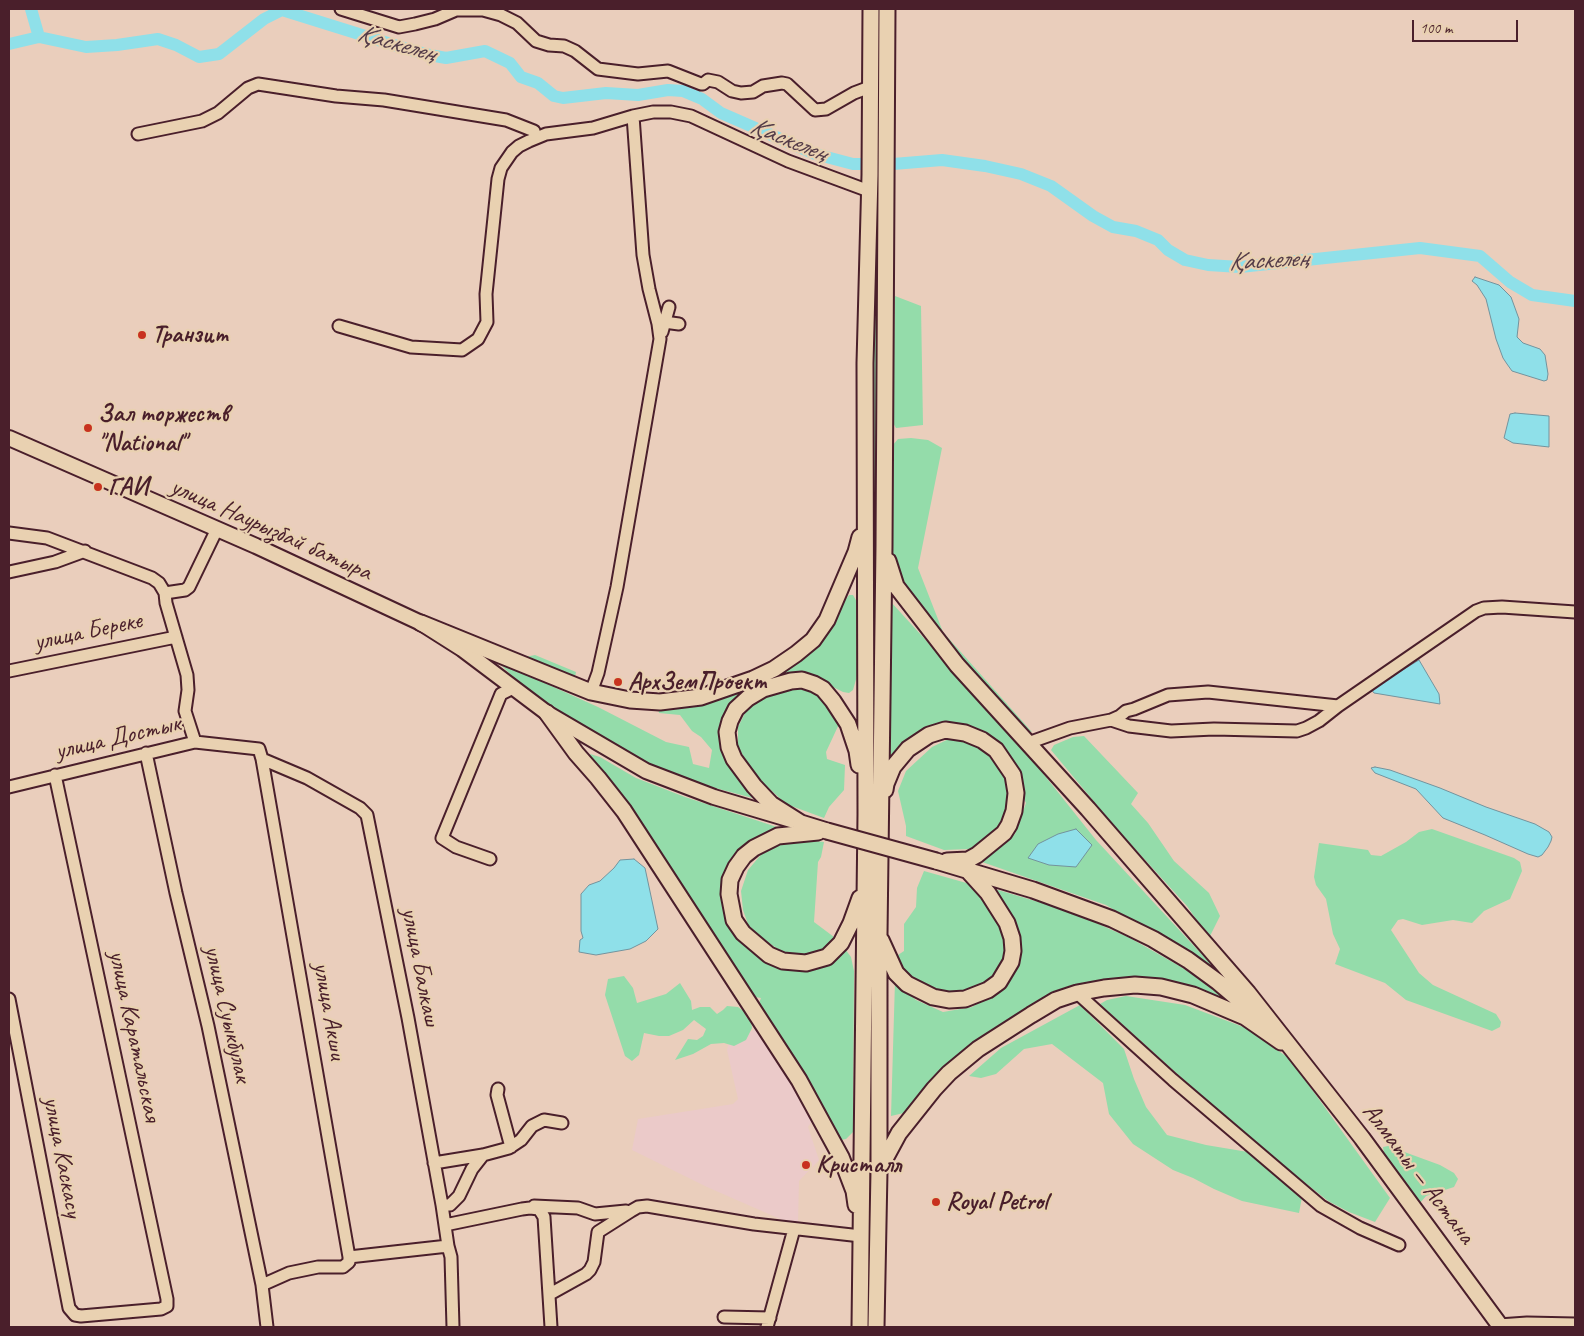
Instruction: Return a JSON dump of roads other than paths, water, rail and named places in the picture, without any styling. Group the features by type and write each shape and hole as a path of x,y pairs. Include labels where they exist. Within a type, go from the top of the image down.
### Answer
{"highway":[{"path":"861,1311 876,1320 879,1171 879,934 873,815 865,498 865,363 870,175 871,9"},
{"path":"826,831 778,836 754,848 736,866 730,880 729,894 734,920 743,933 769,955 783,960 806,963 827,957 841,943 858,905 865,874 873,815 884,546 887,9"},
{"path":"871,37 887,37"},
{"path":"422,623 591,692 630,700 660,702 701,697 753,679 774,669 813,640 827,620 856,552 861,534 865,498"},
{"path":"884,546 896,586 957,664 1094,816 1248,993 1294,1052"},
{"path":"873,815 857,751 848,724 833,701 822,689 802,680 790,681 763,689 748,698 736,709 727,732 728,746 734,759 754,786 771,804 801,823 1033,890 1103,916 1153,939 1188,960 1218,982 1266,1023 1294,1052"},
{"path":"547,713 576,753 624,811 799,1080 841,1157 854,1191 861,1236"},
{"path":"873,815 893,767 908,749 930,735 946,730 965,733 982,740 996,750 1013,775 1016,793 1014,811 1009,825 1004,833 968,860 936,861"},
{"path":"879,934 896,973 907,984 933,997 949,1000 965,999 988,990 999,982 1011,962 1013,951 1012,938 1007,923 988,893 968,871"},
{"path":"860,1327 865,874"},
{"path":"879,1171 899,1133 934,1089 949,1074 978,1050 1023,1020 1056,1000 1077,993 1135,985 1193,995 1246,1017 1294,1052"},
{"name":"Алматы — Астана","path":"1294,1052 1362,1138 1500,1326"}],"main road":[{"name":"улица Наурызбай батыра","path":"9,438 217,529 422,623 462,648 547,713 646,771 714,797 801,823"}],"street":[{"path":"341,9 399,27 435,19 456,10 483,10 501,15 516,23 536,40 549,45 564,46 575,51 598,69 638,74 668,71 701,84 708,80 718,82 732,91 741,93 753,92 762,86 782,83 787,84 815,110 826,109 870,86"},
{"path":"138,134 202,121 218,113 248,88 258,84 336,96 384,100 506,120 534,132"},
{"path":"339,326 411,347 462,350 478,339 487,322 486,294 498,179 501,168 512,152 529,141 546,134 593,128 653,112 671,112 691,116 788,161 869,191"},
{"path":"633,116 643,255 660,339"},
{"path":"591,692 598,673 617,587 660,339 669,307"},
{"path":"664,322 679,324"},
{"path":"165,593 185,590 189,587 217,529"},
{"path":"9,533 47,538 85,551 160,583 165,593 166,603 187,675 188,690 185,711 194,742"},
{"path":"9,572 55,562 85,551"},
{"path":"1111,720 1129,726 1171,731 1214,729 1297,731 1319,721 1476,611 1484,608 1502,607 1575,612"},
{"name":"улица Береке","path":"9,671 176,637"},
{"path":"490,859 456,847 442,838 501,694 513,688"},
{"path":"1028,743 1070,728 1111,720 1126,711 1134,710 1168,695 1208,692 1338,706"},
{"name":"улица Достык","path":"9,787 194,742 259,749 262,759"},
{"name":"улица Суыкбулак","path":"146,753 176,893 208,1026 262,1285 267,1327"},
{"name":"улица Балкаш","path":"262,759 307,778 360,808 367,815 408,1018 451,1257 453,1327"},
{"name":"улица Акши","path":"262,759 349,1257"},
{"name":"улица Каратальская","path":"55,775 167,1299 167,1306 161,1309 81,1316"},
{"path":"1077,993 1173,1080 1321,1206 1360,1228 1399,1245"},
{"name":"улица Каскасу","path":"9,999 69,1308 75,1314 81,1316"},
{"path":"498,1089 497,1095 511,1147"},
{"path":"434,1163 483,1155 511,1147 521,1140 532,1126 544,1120 562,1123"},
{"path":"442,1205 450,1204 459,1196 472,1168 483,1155"},
{"path":"445,1225 530,1208 539,1209 544,1212 578,1208 595,1214 631,1211 647,1206 794,1229 861,1236"},
{"path":"598,1232 631,1211"},
{"path":"544,1212 551,1327"},
{"path":"550,1294 590,1270 594,1262 598,1232 595,1214"},
{"path":"724,1317 768,1323 794,1229"},
{"path":"262,1285 289,1273 318,1267 343,1267 349,1262 349,1257 448,1246"},
{"path":"1500,1326 1527,1323 1575,1324"}],"water":[{"path":"1475,277 1499,285 1511,297 1519,319 1517,337 1523,343 1540,349 1545,355 1547,380 1544,381 1512,371 1507,364 1496,339 1486,299 1472,281"},
{"path":"1510,414 1549,416 1549,447 1513,443 1504,438"},
{"path":"1419,660 1439,694 1440,704 1374,693 1371,689"},
{"path":"1371,768 1390,770 1535,824 1549,832 1552,837 1551,841 1542,855 1538,857 1528,854 1443,818 1416,789 1375,773"},
{"path":"1076,829 1092,845 1076,867 1049,865 1028,858 1038,844 1058,834"},
{"path":"634,859 645,868 658,929 646,941 630,949 596,955 579,952 580,940 583,938 581,931 581,894 589,885 600,881 620,860"}],"waterway":[{"path":"31,9 39,37"},
{"name":"Қаскелең","path":"9,44 39,37 86,47 158,39 176,45 199,57 219,54 264,19 282,10 430,55 446,58 485,51 510,63 521,77 538,83 554,96 563,98 606,93 638,95 668,90 683,91 702,99 721,113 815,154 853,164 893,164 942,160 985,166 1021,174 1051,186 1093,216 1113,227 1136,231 1158,240 1168,250 1185,260 1208,265 1240,267 1420,248 1480,256 1510,282 1532,295 1575,301"}],"place":[{"name":"Транзит","path":"142,335"},
{"name":"Зал торжеств \"National\"","path":"88,428"},
{"name":"ГАИ","path":"98,487"},
{"name":"АрхЗемПроект","path":"618,682"},
{"name":"Кристалл","path":"806,1165"},
{"name":"Royal Petrol","path":"936,1202"}]}
